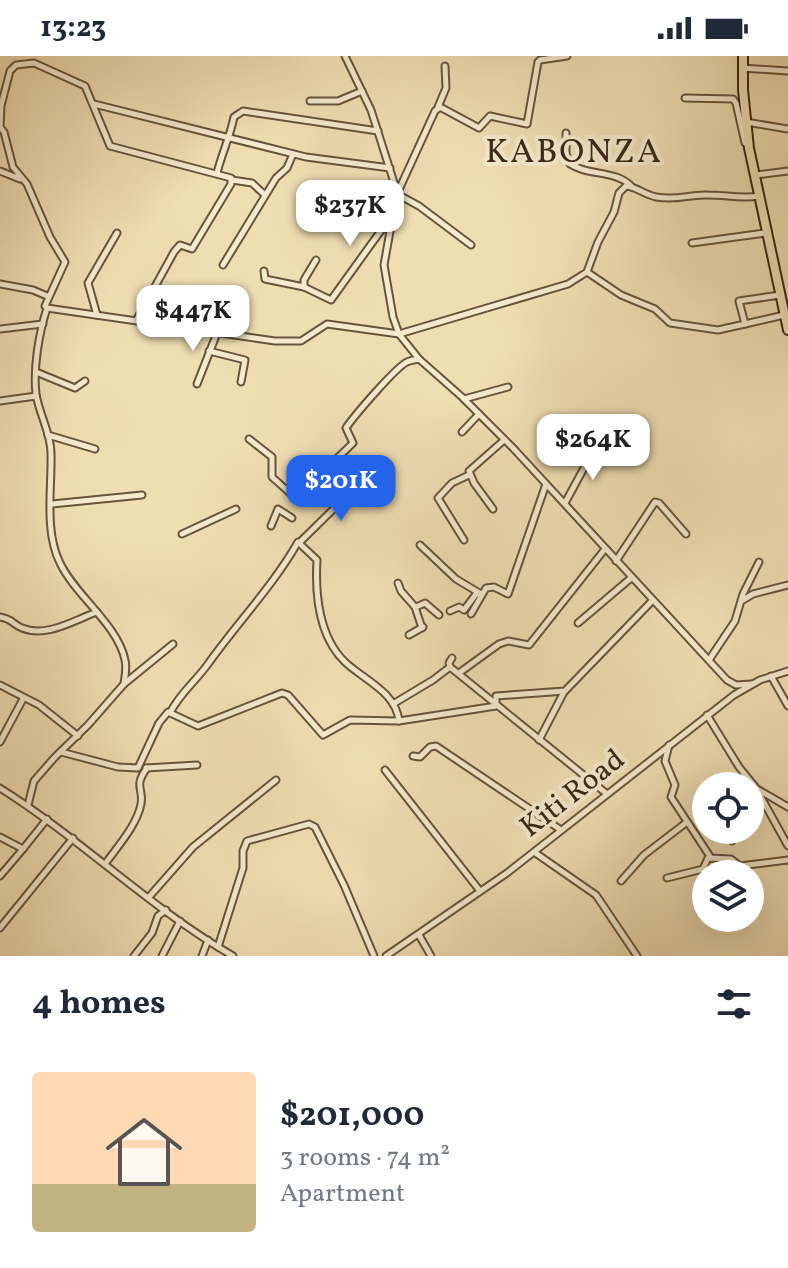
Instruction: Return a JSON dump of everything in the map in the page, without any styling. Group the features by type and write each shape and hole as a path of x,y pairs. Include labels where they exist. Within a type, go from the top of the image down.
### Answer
{"main road":[{"path":"743,56 745,122 788,330"}],"street":[{"path":"345,56 378,131 397,194 419,206 471,245"},
{"path":"437,108 479,128 490,116 527,124 538,62 567,56"},
{"path":"124,684 126,665 123,653 59,562 51,524 51,451 36,396 36,372 47,296 65,262 50,237 27,184 13,167 4,132 0,128 0,113 11,68 34,63 85,86 110,146 252,183 265,195"},
{"path":"445,66 446,88 397,194 384,265 399,334 419,359 464,399 565,503 652,601 731,683 752,684"},
{"path":"741,68 788,71"},
{"path":"310,101 338,101 362,91"},
{"path":"685,98 730,98 735,101 748,157 755,172 788,171"},
{"path":"94,104 293,154 390,168"},
{"path":"217,173 225,143 230,139 234,117 243,111 378,131"},
{"path":"745,122 788,129"},
{"path":"566,133 566,154 570,164 624,180 649,196 677,200 703,195 733,199 761,196"},
{"path":"223,265 293,154"},
{"path":"0,171 17,176 27,184"},
{"path":"136,321 174,252 180,245 192,249 232,180"},
{"path":"47,308 292,342 301,341 327,324 399,334 568,284 587,272 614,212 619,193 626,186 631,186"},
{"path":"264,271 265,279 304,287 331,300 393,215"},
{"path":"97,315 88,283 117,233"},
{"path":"692,243 765,233 769,236"},
{"path":"304,287 304,280 316,260"},
{"path":"587,272 621,295 655,309 670,323 718,330 784,315"},
{"path":"0,284 47,296"},
{"path":"745,324 739,301 780,295"},
{"path":"0,329 43,324"},
{"path":"197,384 217,333"},
{"path":"209,351 245,360 241,382"},
{"path":"328,467 353,443 346,428 357,412 406,362 419,359"},
{"path":"36,372 75,388 85,381"},
{"path":"464,399 508,387"},
{"path":"0,401 36,396"},
{"path":"462,432 479,414"},
{"path":"48,435 95,449"},
{"path":"249,439 272,457 272,477 290,493"},
{"path":"464,540 438,498 452,483 469,475 471,468 503,441"},
{"path":"565,503 596,446"},
{"path":"340,456 337,466 375,496"},
{"path":"469,475 493,509"},
{"path":"170,714 180,695 259,601 299,543 361,482"},
{"path":"471,614 481,594 489,586 508,594 546,484"},
{"path":"52,504 142,495"},
{"path":"616,561 655,502 686,534"},
{"path":"182,534 236,509"},
{"path":"271,526 278,509 292,518"},
{"path":"299,543 317,560 325,634 345,663 375,685 393,704 399,721"},
{"path":"420,545 448,573 481,594"},
{"path":"459,673 499,644 508,641 529,645 605,549"},
{"path":"709,660 735,621 759,562"},
{"path":"578,623 631,578"},
{"path":"398,583 415,607 423,628 409,635"},
{"path":"742,601 753,594 788,585"},
{"path":"450,611 459,607 464,610 476,594 481,594"},
{"path":"539,740 565,691 652,601"},
{"path":"415,607 425,603 439,615"},
{"path":"0,617 11,618 22,628 42,631 97,612"},
{"path":"28,805 34,781 124,684 173,644"},
{"path":"450,667 452,658"},
{"path":"393,704 450,667"},
{"path":"450,667 607,794"},
{"name":"Kiti Road","path":"386,956 534,852 707,715 752,684 788,671"},
{"path":"771,676 788,706"},
{"path":"0,685 52,713 78,736"},
{"path":"496,706 496,696 565,691"},
{"path":"138,768 165,713 173,713 194,725 203,725 284,693 321,735 350,720 399,721 496,706"},
{"path":"0,742 23,699"},
{"path":"707,715 743,772"},
{"path":"669,744 665,761 675,785 671,797 711,858"},
{"path":"413,756 420,757 436,746 561,830"},
{"path":"61,752 118,767 197,765"},
{"path":"105,864 130,827 141,803 139,781 147,768"},
{"path":"385,770 480,891"},
{"path":"149,897 193,847 276,780"},
{"path":"0,788 73,838 180,921 233,956"},
{"path":"764,793 788,807"},
{"path":"765,805 788,846"},
{"path":"0,876 47,819"},
{"path":"621,881 644,855 687,822"},
{"path":"218,947 243,868 243,851 247,841 309,824 315,827 344,885 374,956"},
{"path":"0,837 23,849"},
{"path":"0,928 73,838"},
{"path":"534,852 596,895 637,956"},
{"path":"667,878 703,869 707,859 711,858 731,859 740,866 788,860"},
{"path":"134,956 152,933 158,916 166,910"},
{"path":"162,956 180,921"},
{"path":"419,935 431,956"},
{"path":"202,956 208,940"}],"district":[{"name":"KABONZA","path":"574,153"}]}
